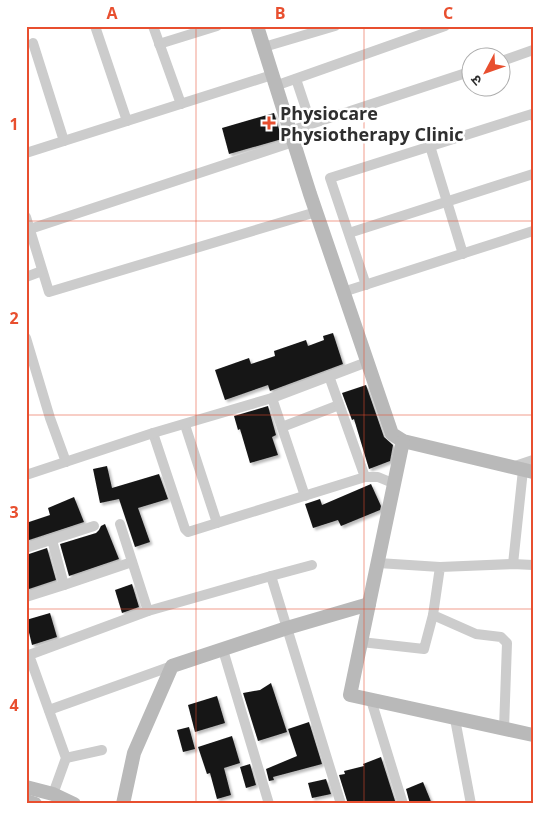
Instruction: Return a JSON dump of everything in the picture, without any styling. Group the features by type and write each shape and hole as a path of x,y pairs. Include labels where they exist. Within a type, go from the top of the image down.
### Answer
{"street":[{"path":"94,26 127,121"},
{"path":"153,26 181,104"},
{"path":"159,44 217,26"},
{"path":"257,26 316,212 392,434 404,441 525,467 513,564"},
{"path":"264,47 335,26"},
{"path":"26,153 181,104 274,81 296,79 445,26"},
{"path":"33,43 64,141"},
{"path":"512,57 533,50"},
{"path":"30,229 291,136 311,124 462,74"},
{"path":"296,79 311,124"},
{"path":"366,285 330,178 532,114 533,116"},
{"path":"430,146 463,254"},
{"path":"348,233 533,174"},
{"path":"26,218 49,292 316,212"},
{"path":"343,292 533,231"},
{"path":"26,277 42,270"},
{"path":"26,338 50,418 66,462"},
{"path":"26,475 153,433 272,398 367,362"},
{"path":"329,376 365,477"},
{"path":"272,398 305,496"},
{"path":"282,427 339,405"},
{"path":"185,424 217,523"},
{"path":"153,433 188,532 365,477 378,477 395,484"},
{"path":"404,441 350,696 533,735"},
{"path":"120,524 148,611"},
{"path":"26,548 94,526"},
{"path":"52,540 64,585"},
{"path":"26,597 132,562"},
{"path":"378,563 440,567 533,565"},
{"path":"53,794 66,758 29,654 148,611 312,565"},
{"path":"361,642 424,649 433,615 440,567"},
{"path":"271,576 341,804"},
{"path":"49,710 172,666 287,628 369,604"},
{"path":"433,615 476,634 501,637 507,643 504,729"},
{"path":"223,650 269,804"},
{"path":"123,804 134,754 172,666"},
{"path":"371,700 403,804"},
{"path":"455,719 471,804"},
{"path":"66,758 102,750"},
{"path":"26,787 53,794 74,804"},
{"path":"26,801 35,804"}],"building":[{"path":"274,113 282,139 229,154 222,128"},
{"path":"333,333 343,364 270,391 268,385 225,400 215,370 249,358 251,364 275,356 274,351 306,340 308,346 324,340 323,336"},
{"path":"366,385 384,437 393,445 390,461 369,469 354,419 352,420 342,393"},
{"path":"268,406 276,435 272,437 278,455 250,463 234,416"},
{"path":"107,466 112,488 159,474 168,499 138,508 150,542 135,547 119,499 100,503 93,469"},
{"path":"371,484 381,506 380,510 341,526 338,520 313,528 305,504 320,499 322,505"},
{"path":"74,497 84,522 26,541 26,523 50,515 48,508"},
{"path":"105,524 119,559 69,576 60,544 96,533"},
{"path":"47,548 56,580 26,590 26,555"},
{"path":"132,584 139,607 122,613 115,590"},
{"path":"50,613 57,637 32,645 26,620"},
{"path":"271,683 287,732 258,741 243,693 260,690"},
{"path":"217,696 225,723 195,732 188,705"},
{"path":"309,722 322,764 273,777 274,780 269,781 266,769 297,756 288,729"},
{"path":"189,727 195,749 183,752 177,730"},
{"path":"232,736 240,763 224,768 231,795 217,799 210,773 207,774 198,747"},
{"path":"381,757 396,804 348,804 339,775 345,774 344,771 364,766 363,764"},
{"path":"250,764 256,785 246,788 240,767"},
{"path":"326,779 331,794 312,798 308,783"},
{"path":"423,782 432,804 410,804 406,789"}],"waterway":[{"path":"26,29 31,26"}],"place":[{"name":"Physiocare Physiotherapy Clinic","path":"269,123"}]}
